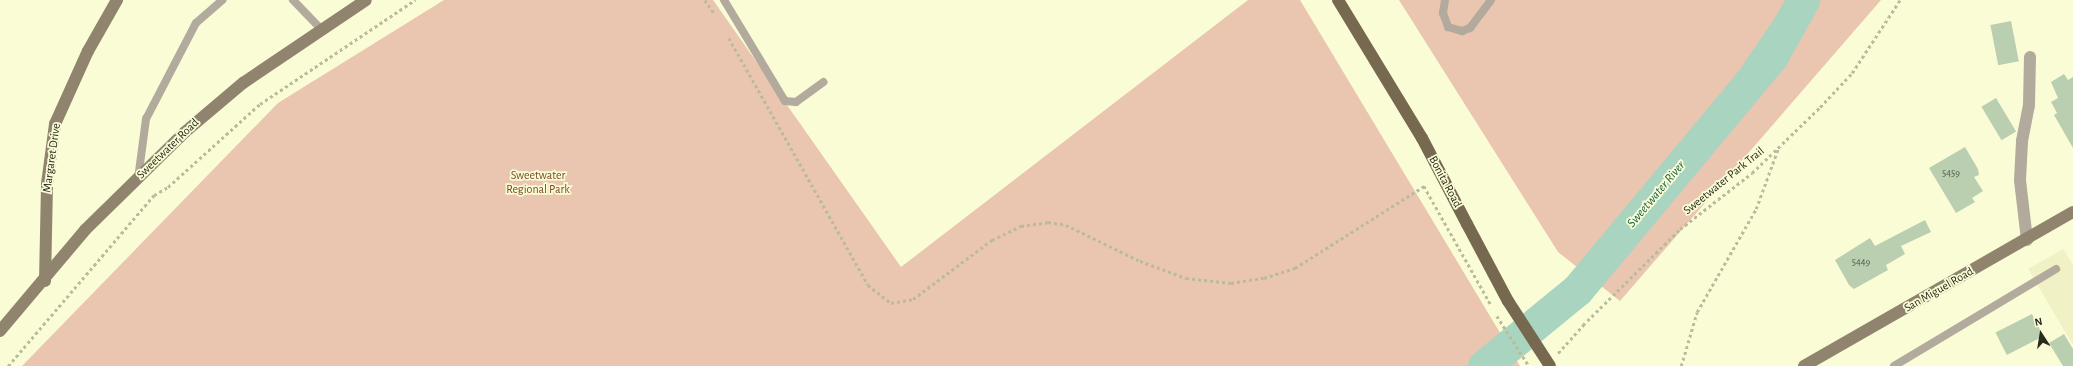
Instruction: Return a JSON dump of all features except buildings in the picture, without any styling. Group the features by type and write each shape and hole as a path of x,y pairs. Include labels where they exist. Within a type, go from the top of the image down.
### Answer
{"main road":[{"name":"Bonita Road","path":"1338,0 1422,138 1508,301 1552,362"}],"street":[{"name":"Margaret Drive","path":"45,281 47,184 55,124 88,51 117,0"},
{"name":"Sweetwater Road","path":"0,331 45,281 85,230 185,132 243,83 366,0"},
{"path":"2027,240 2020,180 2022,141 2029,106 2030,57"},
{"name":"San Miguel Road","path":"1804,366 2027,240 2073,212"}],"lane":[{"path":"138,179 146,119 196,23 222,0"},
{"path":"293,0 322,30"},
{"path":"724,0 785,101 796,102 824,82"},
{"path":"1445,0 1444,13 1448,27 1462,31 1470,28 1491,0"},
{"path":"1894,366 2056,270"}],"path":[{"path":"8,366 154,195 168,187 260,104 415,0"},
{"path":"705,0 716,15"},
{"name":"Sweetwater Park Trail","path":"1552,362 1583,325 1680,229 1752,173 1852,73 1900,0"},
{"path":"727,33 868,285 891,303 913,299 992,240 1021,226 1048,222 1066,225 1140,261 1186,278 1231,284 1264,278 1295,268 1311,259 1424,186 1502,324 1529,366"},
{"path":"1681,366 1697,312 1756,210 1779,147"}],"shaded area":[{"path":"1787,0 1793,0 1727,102 1598,258 1590,252 1728,87"},
{"path":"2063,249 2073,265 2073,345 2028,269"}],"green space":[{"name":"Sweetwater Regional Park","path":"444,0 713,0 901,267 1248,0 1300,0 1520,366 22,366 278,103"},
{"path":"1399,0 1881,0 1620,301 1558,252"}],"waterway":[{"name":"Sweetwater River","path":"1484,366 1577,290 1772,56 1803,0"}]}
